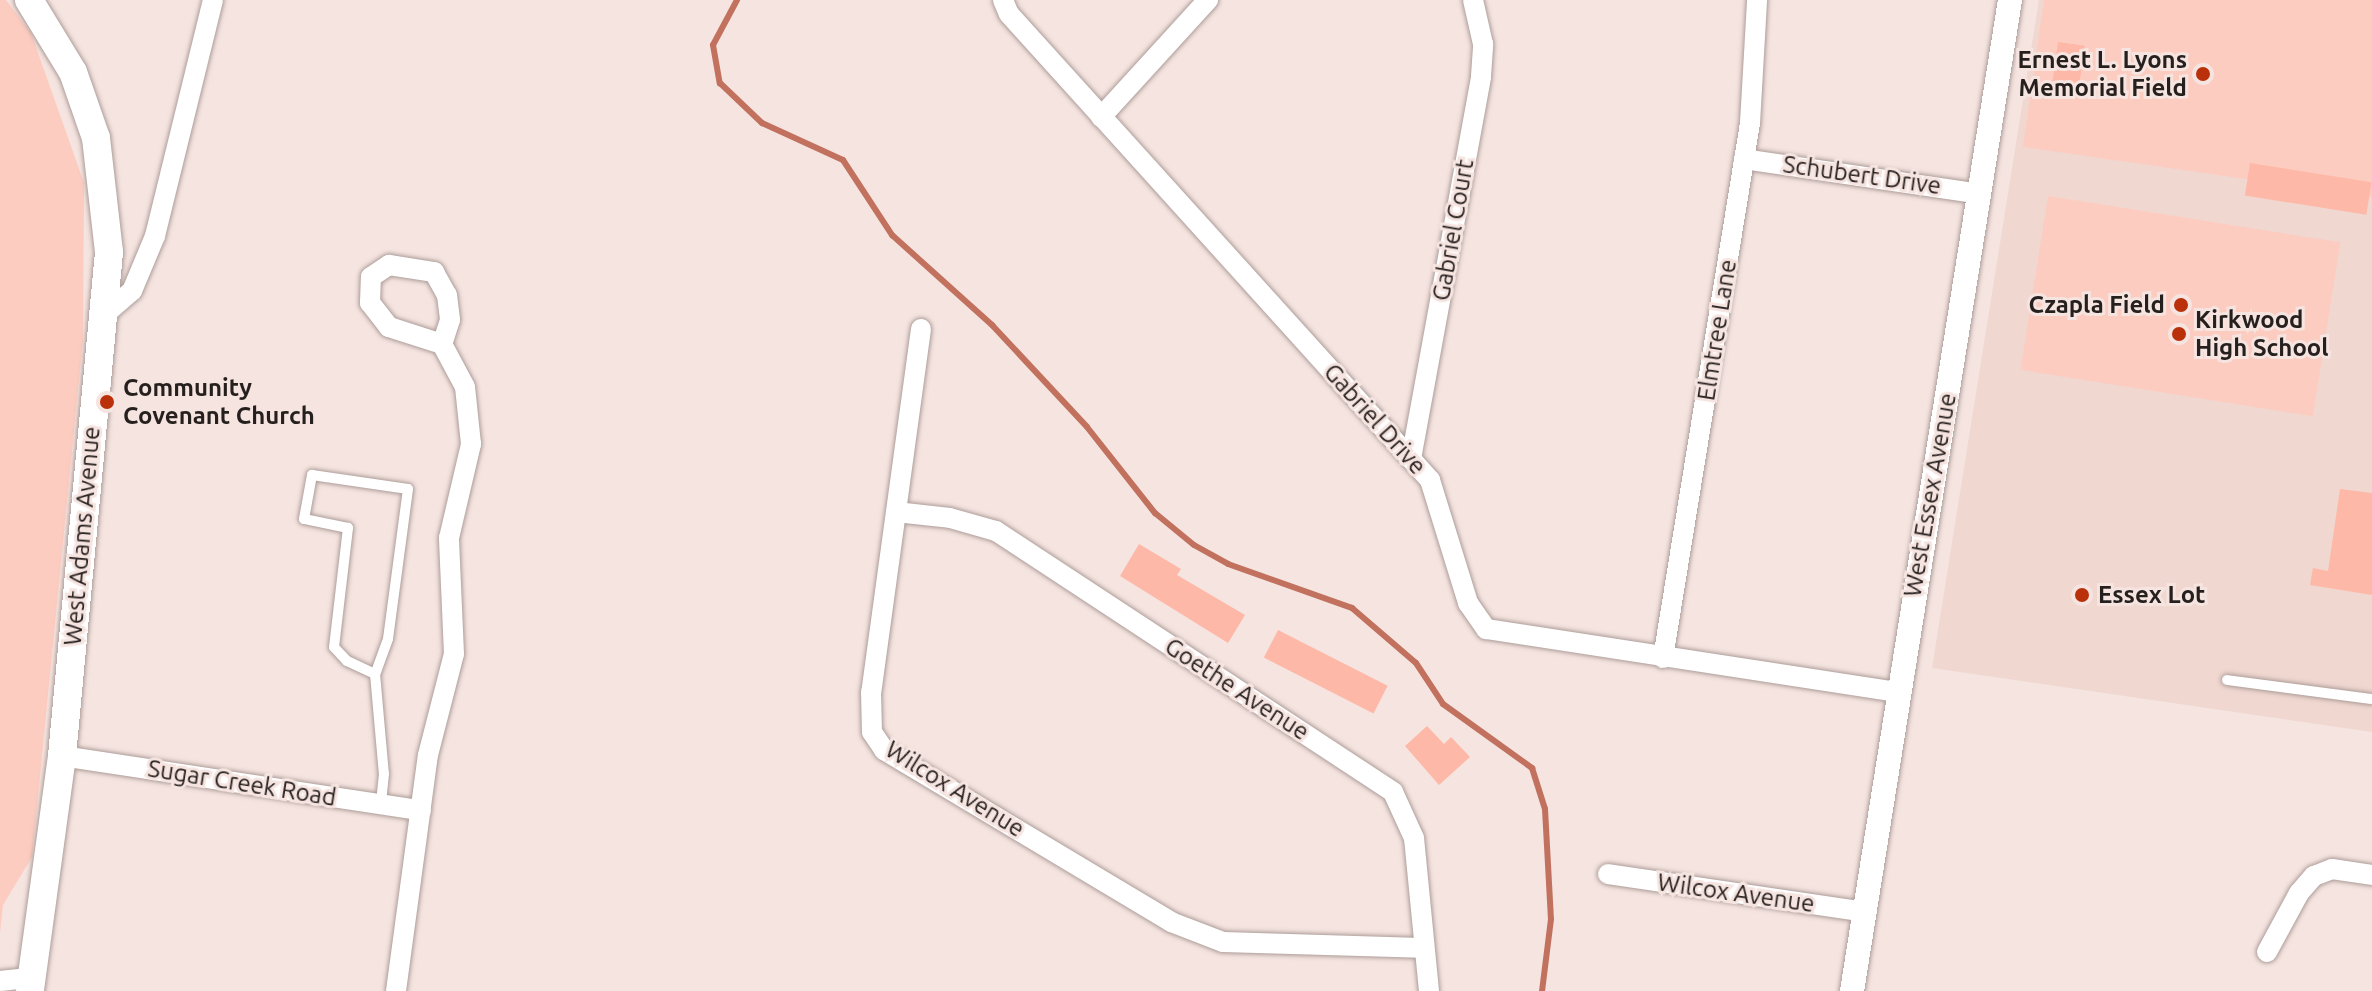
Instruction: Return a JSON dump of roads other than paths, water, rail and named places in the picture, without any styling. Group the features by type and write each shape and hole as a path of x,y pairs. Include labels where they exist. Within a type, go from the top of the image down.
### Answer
{"main road":[{"name":"West Adams Avenue","path":"29,0 73,72 96,138 107,210 104,315 62,756 30,985"}],"street":[{"path":"104,315 132,291 155,236 213,0"},
{"name":"Gabriel Drive","path":"1003,0 1009,14 1430,480 1468,603 1486,629 1896,692"},
{"path":"1101,117 1208,0"},
{"name":"Gabriel Court","path":"1411,459 1481,76 1483,44 1473,0"},
{"name":"Elmtree Lane","path":"1663,658 1744,159 1757,0"},
{"name":"West Essex Avenue","path":"1852,991 1896,692 2010,0"},
{"name":"Schubert Drive","path":"1744,159 1980,194"},
{"path":"396,991 428,755 454,654 449,538 471,444 465,387 442,344 389,327 370,303 371,277 389,265 434,272 447,295 450,320 442,344"},
{"name":"Wilcox Avenue","path":"921,329 871,692 872,732 884,750 1171,922 1223,942 1421,948"},
{"name":"Goethe Avenue","path":"896,512 950,518 996,531 1393,792 1414,838 1421,948 1429,991"},
{"name":"Sugar Creek Road","path":"62,756 421,810"},
{"path":"2267,952 2299,893 2314,876 2332,869 2372,875"},
{"name":"Wilcox Avenue","path":"1608,874 1865,912"},
{"path":"0,981 30,985"}],"lane":[{"path":"375,674 347,661 334,647 348,528 304,519 312,475 408,489 388,639 375,674 384,774 381,804"},
{"path":"2227,680 2372,699"}],"waterway":[{"path":"737,0 713,45 720,83 762,123 843,160 892,235 992,325 1087,427 1155,513 1194,545 1228,564 1352,608 1416,663 1443,704 1532,768 1545,809 1551,919 1542,991"}],"place":[{"name":"Ernest L. Lyons Memorial Field","path":"2203,74"},
{"name":"Czapla Field","path":"2181,305"},
{"name":"Kirkwood High School","path":"2179,334"},
{"name":"Community Covenant Church","path":"107,402"},
{"name":"Essex Lot","path":"2082,595"}]}
